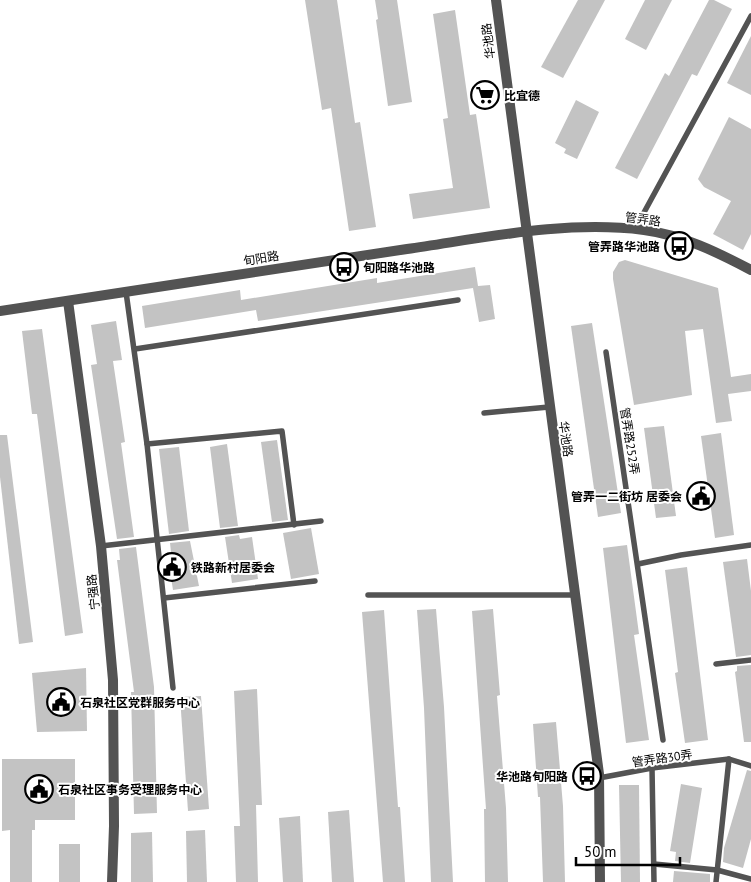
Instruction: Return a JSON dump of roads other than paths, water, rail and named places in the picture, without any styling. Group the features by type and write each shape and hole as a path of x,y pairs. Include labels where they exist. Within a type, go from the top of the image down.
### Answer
{"street":[{"name":"华池路","path":"496,0 525,232 599,778 600,882"},
{"name":"管弄路","path":"525,232 606,227 635,229 681,238 716,252 751,270"},
{"name":"旬阳路","path":"0,311 525,232"},
{"name":"宁强路","path":"68,301 100,546 114,680 112,882"}],"lane":[{"path":"635,229 751,16"},
{"path":"126,292 147,444 173,688"},
{"path":"135,349 458,300"},
{"name":"管弄路252弄","path":"606,352 663,740"},
{"path":"484,413 549,407"},
{"path":"147,444 282,432 294,524"},
{"path":"100,546 321,521"},
{"path":"638,564 681,555 751,545"},
{"path":"164,598 315,581"},
{"path":"368,595 575,595"},
{"path":"716,664 751,660"},
{"path":"716,882 729,759"},
{"name":"管弄路30弄","path":"599,778 652,768 729,759 751,766"},
{"path":"652,768 654,882"},
{"path":"654,864 717,870 751,879"}],"place":[{"name":"比宜德","path":"485,95"},
{"name":"管弄路华池路","path":"679,246"},
{"name":"旬阳路华池路","path":"344,267"},
{"name":"管弄一二街坊 居委会","path":"701,496"},
{"name":"铁路新村居委会","path":"172,567"},
{"name":"石泉社区党群服务中心","path":"61,702"},
{"name":"华池路旬阳路","path":"587,776"},
{"name":"石泉社区事务受理服务中心","path":"39,789"}]}
